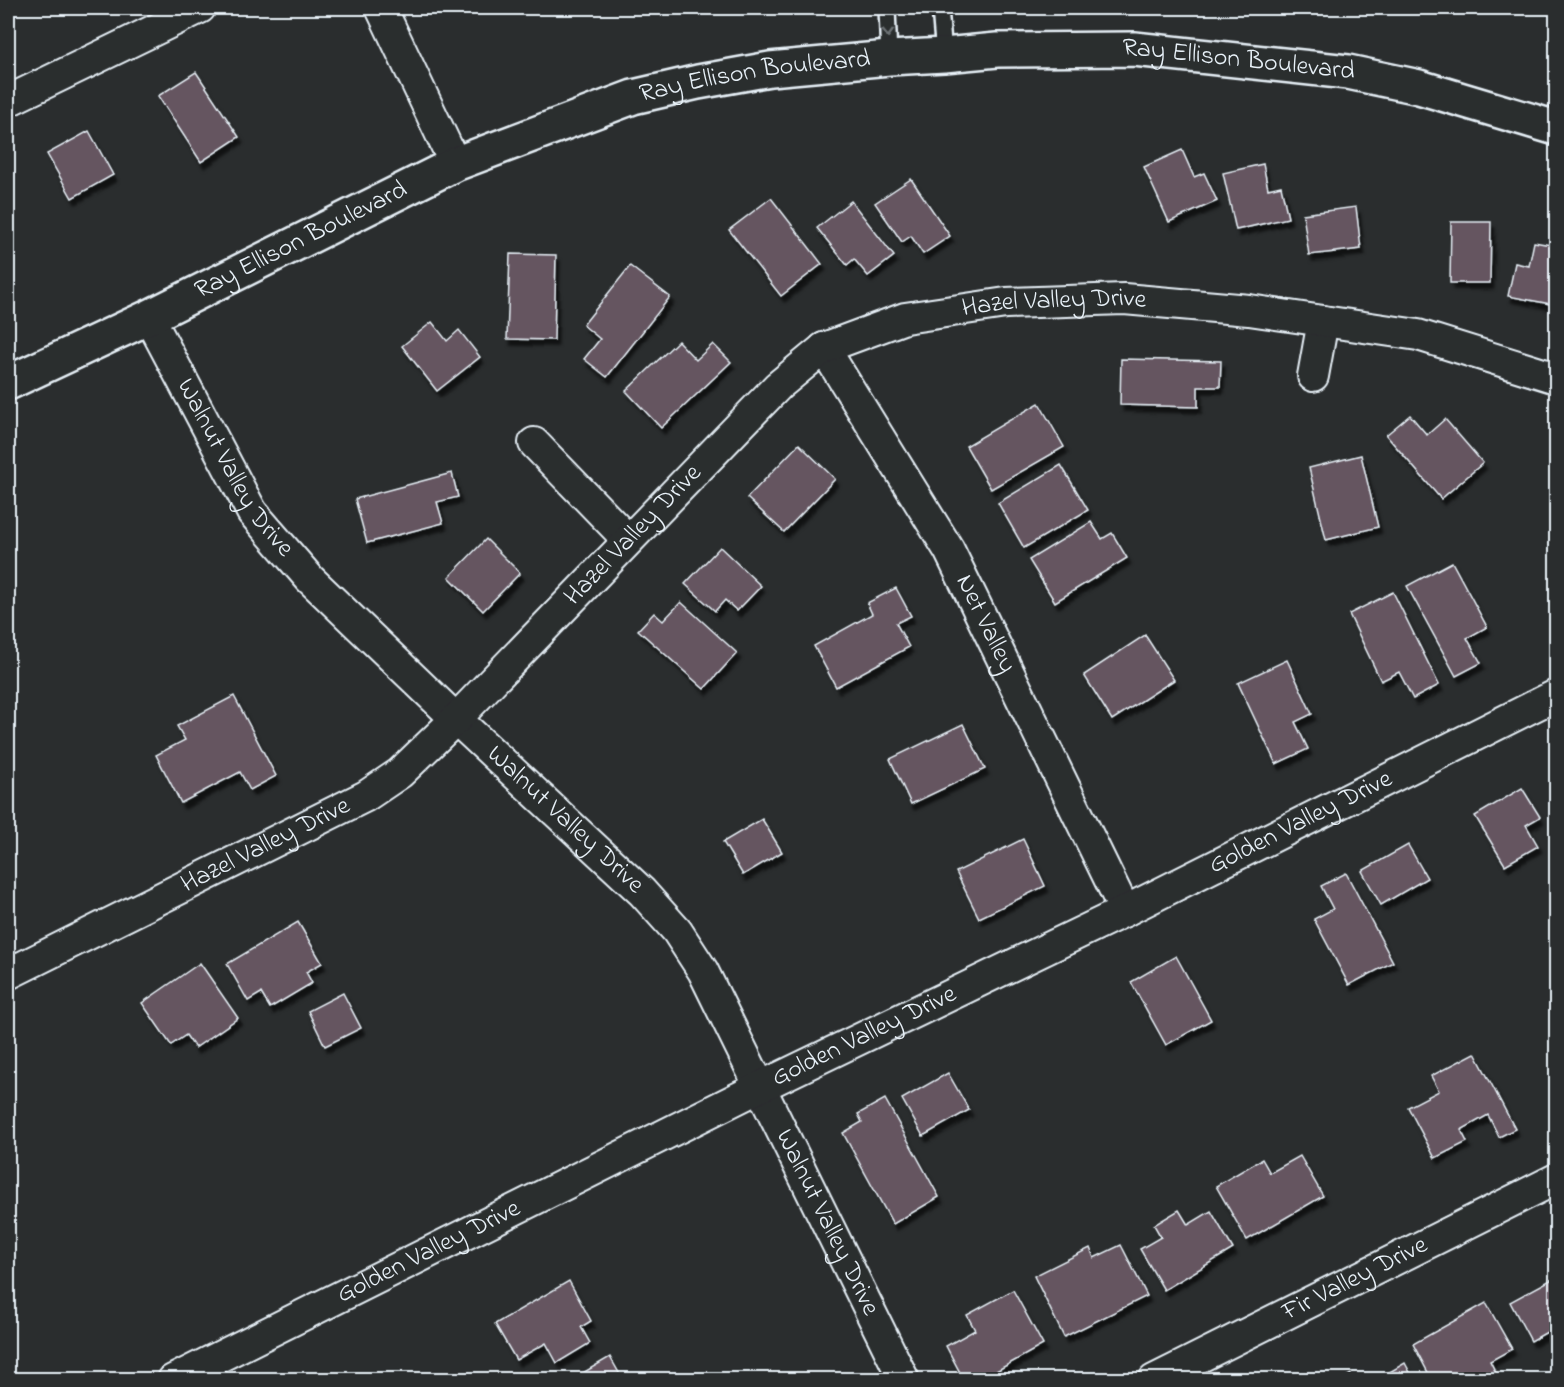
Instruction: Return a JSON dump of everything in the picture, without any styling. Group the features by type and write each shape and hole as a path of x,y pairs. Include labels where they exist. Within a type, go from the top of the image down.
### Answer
{"main road":[{"name":"Ray Ellison Boulevard","path":"8,383 149,317 455,164 633,97 770,69 997,50 1134,49 1348,72 1419,87 1557,128"}],"street":[{"path":"8,101 200,8"},
{"path":"381,8 455,164"},
{"name":"Hazel Valley Drive","path":"8,974 366,796 400,773 456,719 778,386 824,348 905,318 1006,303 1124,299 1249,310 1418,335 1557,378"},
{"name":"Walnut Valley Drive","path":"149,317 252,512 310,579 642,892 677,931 703,971 904,1380"},
{"path":"1313,376 1323,321"},
{"name":"Net Valley","path":"824,348 949,550 1125,911"},
{"path":"534,443 628,540"},
{"name":"Golden Valley Drive","path":"174,1380 760,1087 1125,911 1557,695"},
{"name":"Fir Valley Drive","path":"1154,1380 1557,1179"}],"lane":[{"path":"887,8 889,58"},
{"path":"939,8 944,55"}],"building":[{"path":"196,72 239,137 201,162 158,96"},
{"path":"89,131 113,175 72,198 47,154"},
{"path":"1182,150 1194,177 1204,173 1217,201 1169,222 1144,167"},
{"path":"1263,164 1268,189 1281,186 1288,218 1236,230 1223,173"},
{"path":"911,179 950,236 923,254 911,236 902,242 875,203"},
{"path":"771,198 822,264 781,296 729,230"},
{"path":"851,201 894,256 868,276 854,259 847,265 817,228"},
{"path":"1356,207 1361,249 1309,255 1303,214"},
{"path":"1451,222 1491,222 1490,283 1450,283"},
{"path":"1534,242 1556,246 1556,305 1508,296 1515,263 1529,266"},
{"path":"510,254 556,255 554,340 507,339"},
{"path":"630,266 670,297 607,377 584,359 600,339 583,325"},
{"path":"432,322 447,341 459,330 480,357 437,391 402,346"},
{"path":"678,341 696,360 713,344 731,362 661,428 626,391"},
{"path":"1121,359 1221,361 1220,387 1198,387 1198,407 1120,405"},
{"path":"1039,403 1064,447 991,489 966,446"},
{"path":"1410,415 1427,435 1445,419 1483,463 1441,499 1386,435"},
{"path":"799,444 835,479 784,532 747,498"},
{"path":"1361,455 1378,527 1326,540 1309,468"},
{"path":"1061,465 1088,510 1024,548 998,503"},
{"path":"452,473 458,497 437,502 443,523 367,543 355,499"},
{"path":"1091,522 1102,539 1112,533 1127,558 1055,602 1029,560"},
{"path":"486,539 520,573 483,611 449,577"},
{"path":"720,547 761,586 737,611 725,600 715,611 685,584"},
{"path":"1452,562 1487,627 1467,638 1481,663 1456,676 1407,586"},
{"path":"896,588 911,616 896,623 909,647 836,687 814,646 872,614 867,603"},
{"path":"1393,592 1439,685 1413,699 1399,672 1381,681 1349,614"},
{"path":"681,602 737,653 704,689 638,630 654,613 663,621"},
{"path":"1145,635 1174,680 1112,720 1084,675"},
{"path":"1287,660 1312,714 1295,722 1308,749 1276,764 1238,683"},
{"path":"234,696 276,776 250,790 240,772 181,803 156,755 185,740 177,726"},
{"path":"963,724 985,769 911,804 890,759"},
{"path":"1522,788 1540,817 1526,825 1538,846 1505,865 1475,816"},
{"path":"762,819 782,852 743,875 723,842"},
{"path":"1023,839 1045,886 979,918 956,872"},
{"path":"1408,845 1427,878 1381,905 1362,871"},
{"path":"1346,873 1393,962 1349,985 1314,919 1333,909 1321,886"},
{"path":"298,922 322,963 306,972 312,983 270,1008 261,993 248,1001 227,964"},
{"path":"1176,956 1211,1020 1166,1045 1131,982"},
{"path":"200,963 238,1018 195,1048 186,1035 171,1045 142,1003"},
{"path":"343,993 361,1028 325,1046 308,1011"},
{"path":"1475,1053 1515,1129 1499,1137 1488,1115 1461,1130 1467,1142 1435,1158 1408,1107 1439,1091 1431,1076"},
{"path":"948,1073 969,1110 923,1136 902,1099"},
{"path":"885,1099 939,1197 893,1224 843,1133 862,1122 858,1114"},
{"path":"1300,1156 1323,1196 1247,1240 1216,1186 1262,1159 1270,1173"},
{"path":"1179,1210 1188,1225 1211,1211 1233,1249 1164,1290 1140,1249 1161,1237 1154,1225"},
{"path":"1121,1245 1147,1296 1064,1337 1034,1276 1090,1248 1094,1258"},
{"path":"1556,1277 1556,1327 1531,1341 1510,1302"},
{"path":"569,1281 591,1321 581,1327 590,1343 557,1363 546,1343 516,1360 495,1324"},
{"path":"1013,1290 1043,1345 980,1380 964,1380 946,1346 975,1330 967,1315"},
{"path":"1486,1303 1512,1349 1490,1361 1496,1373 1485,1380 1467,1380 1463,1372 1451,1380 1432,1380 1413,1344"},
{"path":"610,1357 623,1380 585,1380 581,1374"},
{"path":"1405,1363 1414,1380 1376,1380"},
{"path":"851,1373 855,1380 839,1380"},
{"path":"1351,1374 1354,1380 1341,1380"}]}
